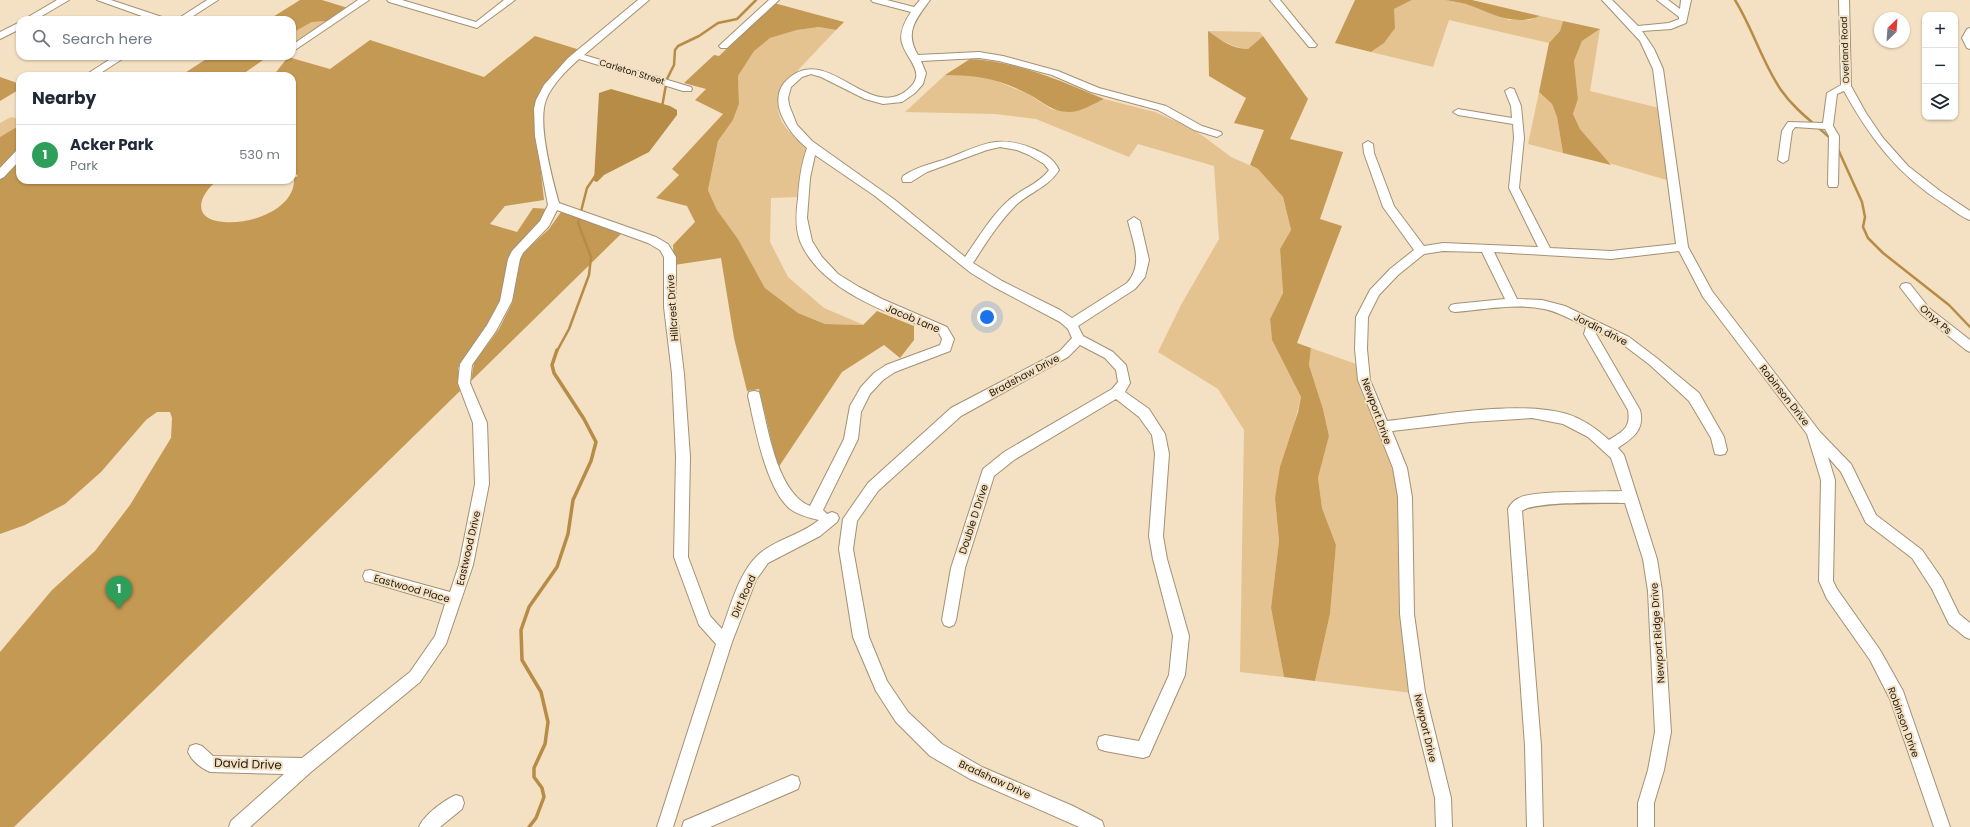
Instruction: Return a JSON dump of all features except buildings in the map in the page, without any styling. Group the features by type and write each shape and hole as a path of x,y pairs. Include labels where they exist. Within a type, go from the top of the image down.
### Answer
{"street":[{"path":"35,16 64,0"},
{"path":"102,0 150,16"},
{"path":"187,16 213,0"},
{"path":"296,46 364,0"},
{"path":"392,0 477,25 510,0"},
{"path":"554,205 546,176 540,133 541,100 554,78 644,0"},
{"path":"724,46 774,0"},
{"path":"876,0 915,10"},
{"path":"925,0 915,10 906,32 907,43 916,58 922,75 918,84 904,98 892,102 877,102 862,96 830,75 818,72 806,72 795,77 787,86 783,95 784,105 793,125 800,135 813,146 880,194 967,263 1002,286 1056,314 1071,325 1079,339 1109,355 1122,368 1124,383 1117,393 1144,413 1158,434 1162,454 1156,536 1160,559 1176,613 1181,636 1177,675 1143,750 1104,742"},
{"path":"1275,0 1312,45"},
{"name":"Robinson Drive","path":"1607,0 1637,29 1653,55 1658,69 1682,247 1706,294 1813,432 1828,480 1826,581 1832,594 1875,655 1897,696 1942,827"},
{"path":"1662,0 1683,19"},
{"path":"1683,19 1686,0"},
{"name":"Overland Road","path":"1844,0 1846,86 1878,140 1904,168 1936,194 1970,216"},
{"path":"1637,29 1671,26 1683,19"},
{"path":"0,36 16,27"},
{"path":"1970,31 1967,38 1970,46"},
{"path":"916,58 979,55 1000,58 1056,73 1095,90 1162,108 1198,128 1217,134"},
{"name":"Carleton Street","path":"578,56 687,89"},
{"path":"95,72 115,60"},
{"path":"1833,184 1834,136 1828,126 1832,93 1846,86"},
{"path":"1510,91 1516,106 1519,138 1514,188 1546,251"},
{"path":"1458,112 1518,122"},
{"path":"1783,160 1787,131 1792,124 1828,126"},
{"path":"907,179 923,170 955,160 976,149 991,145 1003,144 1021,147 1051,162 1054,170 1051,176 1014,201 1004,211 967,263"},
{"path":"1368,144 1369,153 1389,207 1421,251 1443,248 1486,248 1611,255 1682,247"},
{"name":"Jacob Lane","path":"813,146 805,167 801,219 808,243 820,262 832,276 851,290 944,330 948,339 946,348 934,354 905,362 885,372 873,381 861,396 855,413 855,429 814,513"},
{"path":"0,175 16,157"},
{"name":"Eastwood Drive","path":"237,827 305,766 415,677 441,639 466,565 482,484 480,424 464,383 466,364 492,328 506,301 514,259 518,251 545,223 554,205"},
{"name":"Hillcrest Drive","path":"554,205 652,240 664,247 670,257 670,307 678,374 683,457 681,557 704,620 724,642"},
{"path":"1071,325 1131,286 1139,276 1144,260 1134,221"},
{"path":"1486,248 1513,303"},
{"name":"Newport Drive","path":"1421,251 1394,272 1374,293 1362,317 1361,349 1364,380 1400,468 1405,497 1407,614 1417,692 1443,798 1444,827"},
{"name":"Onyx Ps","path":"1906,287 1925,310 1970,347"},
{"name":"Jordin drive","path":"1455,308 1513,303 1542,304 1555,308 1626,340 1694,397 1717,438 1720,450"},
{"path":"1594,325 1590,334 1634,410 1636,420 1629,434 1608,447"},
{"name":"Bradshaw Drive","path":"1079,339 1064,354 956,412 873,487 850,519 846,549 861,637 881,686 902,717 942,754 976,773 1067,812 1096,827"},
{"name":"Double D Drive","path":"949,620 958,568 988,473 1009,456 1117,393"},
{"path":"754,396 772,464 783,490 795,505 814,513 832,518 850,519"},
{"name":"Newport Ridge Drive","path":"1383,427 1470,417 1532,413 1566,419 1593,433 1616,455 1650,559 1655,591 1663,732 1656,770 1646,803 1646,827"},
{"path":"1813,432 1846,468 1871,519 1918,554 1937,584 1954,619 1970,632"},
{"path":"1535,827 1533,746 1515,509 1523,502 1552,499 1630,497"},
{"name":"Dirt Road","path":"665,827 724,642 750,577 763,559 815,532 832,518"},
{"name":"Eastwood Place","path":"370,576 455,600"},
{"name":"David Drive","path":"196,752 210,764 305,766"},
{"path":"690,827 792,783"},
{"path":"427,827 456,803"}],"shaded area":[{"path":"300,0 322,0 348,8 329,21 312,22 296,31 296,16 274,16"},
{"path":"1355,0 1412,0 1394,9 1395,28 1384,43 1371,52 1335,43"},
{"path":"1412,0 1444,0 1464,3 1509,20 1529,20 1540,16 1563,21 1560,31 1549,43 1449,20 1433,67 1371,52 1384,43 1394,9"},
{"path":"1444,0 1472,0 1540,16 1520,20 1502,18 1466,4"},
{"path":"774,3 844,22 836,30 819,27 797,30 770,38 754,51 738,76 739,104 733,120 718,141 708,190 717,210 738,239 765,288 798,313 825,324 863,325 877,311 914,326 914,340 900,358 884,345 842,372 778,468 759,389 747,391 734,338 721,258 674,265 673,245 695,222 687,206 656,198 679,175 672,169 723,114 695,100 706,89 684,83 714,55 719,56"},
{"path":"329,21 296,43 296,31 312,22"},
{"path":"1563,21 1600,29 1582,41 1574,61 1578,99 1573,114 1580,129 1611,165 1563,153 1557,117 1552,104 1539,92 1549,43 1560,31"},
{"path":"819,27 836,30 782,87 779,97 778,106 782,122 786,128 806,147 799,197 771,198 770,242 788,277 824,308 864,325 825,324 798,313 765,288 738,239 717,210 708,190 718,141 733,120 739,104 738,76 754,50 770,38 797,30"},
{"path":"1600,29 1590,91 1659,108 1670,181 1609,163 1580,129 1573,114 1578,99 1574,61 1582,41"},
{"path":"1208,31 1260,32 1263,36 1248,49 1232,45"},
{"path":"1208,31 1217,38 1242,49 1248,49 1263,36 1308,99 1290,139 1343,152 1320,219 1342,226 1297,343 1311,348 1309,365 1323,409 1329,436 1318,478 1322,508 1336,545 1330,614 1315,681 1284,677 1271,608 1279,541 1275,498 1280,467 1298,412 1301,397 1272,340 1270,319 1283,293 1280,249 1291,230 1283,197 1258,169 1250,165 1264,130 1234,123 1246,98 1209,76"},
{"path":"535,36 580,50 555,72 541,89 534,108 544,200 505,206 490,224 517,232 533,208 550,209 540,223 515,249 502,299 487,328 465,356 458,368 460,391 14,827 0,827 0,652 52,590 95,551 130,505 171,438 172,418 170,412 157,412 146,420 101,472 65,504 25,525 0,534 0,180 16,162 16,184 213,184 202,200 201,206 207,217 224,222 246,221 270,213 280,206 288,198 293,189 293,184 296,184 296,177 298,176 296,174 296,72 276,72 286,60 296,59 330,69 370,40 484,77"},
{"path":"970,59 1022,68 1055,79 1104,99 1078,111 1063,112 1047,106 1033,97 998,81 978,77 945,75"},
{"path":"205,60 263,60 246,72 186,72"},
{"path":"945,75 976,75 994,80 1028,94 1051,109 1070,112 1083,109 1104,99 1155,112 1182,124 1203,136 1231,157 1258,169 1283,197 1291,230 1280,249 1283,293 1270,319 1272,340 1301,397 1275,498 1279,541 1271,608 1284,677 1240,672 1244,430 1218,389 1158,352 1181,305 1219,239 1214,166 1138,144 1129,157 1036,119 995,114 905,112"},
{"path":"0,77 16,83 16,91 0,101"},
{"path":"611,89 670,106 677,110 677,115 649,152 604,175 597,182 594,181 599,93"},
{"path":"1539,92 1552,104 1557,117 1563,153 1528,144"},
{"path":"11,117 16,118 16,127 0,137 0,123"},
{"path":"16,127 16,152 0,170 0,137"},
{"path":"561,212 623,232 471,381 474,363 499,329 513,301 516,264 523,253 549,229"},
{"path":"1311,348 1356,364 1361,391 1388,453 1399,492 1403,642 1412,693 1315,681 1330,614 1336,545 1322,508 1318,478 1329,436 1323,409 1309,365"}],"waterway":[{"path":"662,107 667,79 674,65 675,50 678,46 699,36 718,23 737,19 756,0"},
{"path":"1735,0 1768,68 1781,90 1798,110 1831,139"},
{"path":"1837,147 1862,202 1865,217 1863,227 1868,238 1883,253 1949,305 1970,327"},
{"path":"557,351 569,329 589,275 591,257 578,223 587,188 596,175"},
{"path":"529,827 536,818 544,797 542,788 534,777 534,768 545,744 548,722 541,692 522,660 521,630 529,607 557,567 568,534 573,500 591,461 596,442 584,419 554,373 552,365 557,350"}],"place":[{"name":"Acker Park","path":"119,609"}]}
